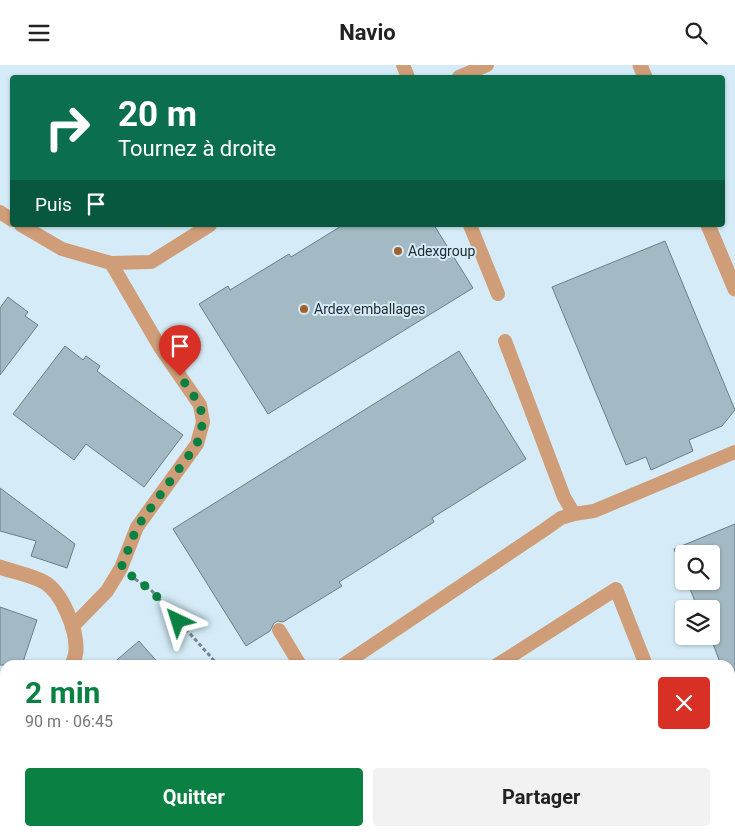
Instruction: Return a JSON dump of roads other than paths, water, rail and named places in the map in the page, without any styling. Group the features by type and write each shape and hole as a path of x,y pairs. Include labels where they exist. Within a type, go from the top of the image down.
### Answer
{"street":[{"path":"709,227 735,289"},
{"path":"0,567 45,582 58,595 72,627 76,650 73,660"}],"lane":[{"path":"464,75 487,65"},
{"path":"24,227 62,249 111,263 151,262 207,227"},
{"path":"471,227 498,294"},
{"path":"72,627 107,591 121,568 137,527 197,444 203,422 200,405 160,347 111,263"},
{"path":"505,341 564,497 574,514"},
{"path":"350,660 562,519 574,514 594,511 735,452"},
{"path":"505,660 616,589 644,660"},
{"path":"278,630 297,660"}],"place":[{"name":"Adexgroup","path":"398,251"},
{"name":"Ardex emballages","path":"304,309"}]}
